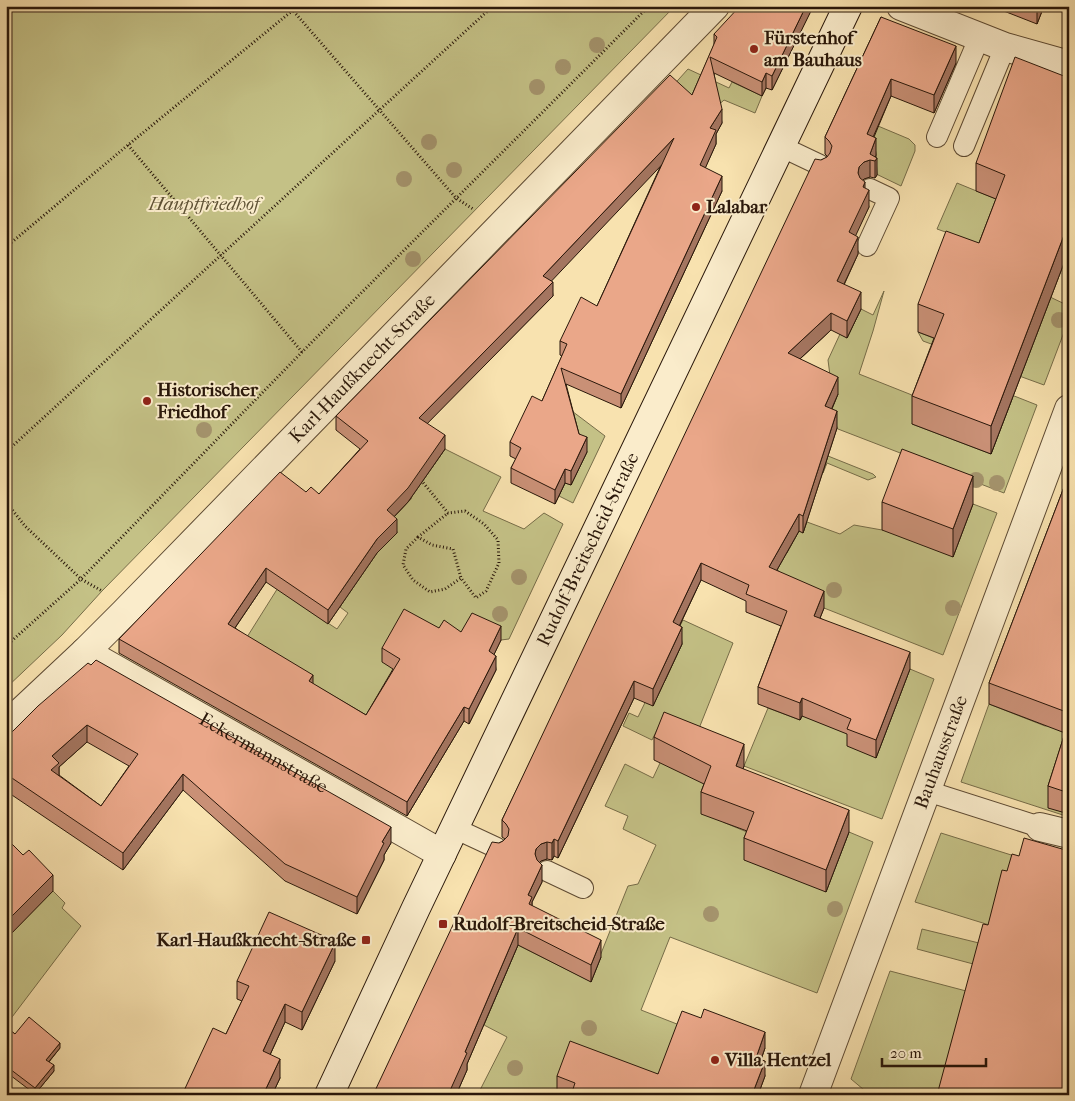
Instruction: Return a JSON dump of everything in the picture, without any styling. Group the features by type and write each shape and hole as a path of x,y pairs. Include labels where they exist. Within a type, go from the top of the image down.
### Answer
{"street":[{"name":"Karl-Haußknecht-Straße","path":"6,726 85,652 715,6"},
{"name":"Rudolf-Breitscheid-Straße","path":"329,1095 454,828 848,6"},
{"path":"901,6 1005,47 1069,65"},
{"name":"Bauhausstraße","path":"813,1095 1069,409"},
{"name":"Eckermannstraße","path":"85,652 442,854"},
{"path":"1040,827 1069,834"}],"lane":[{"path":"937,137 980,36"},
{"path":"964,146 1005,47"},
{"path":"780,146 820,165"},
{"path":"867,246 890,198 870,189"},
{"path":"927,791 1040,827"},
{"path":"454,828 497,848"},
{"path":"547,871 583,888"}],"path":[{"path":"289,6 456,198 475,211"},
{"path":"6,248 298,6"},
{"path":"6,452 493,6"},
{"path":"6,646 81,579 302,352 649,6"},
{"path":"128,145 302,352"},
{"path":"6,322 9,345 6,358"},
{"path":"416,473 448,513"},
{"path":"6,502 25,526 81,579 102,591"},
{"path":"418,537 432,546 453,549 461,578 476,598 486,591 499,563 498,540 484,524 465,511 448,513 418,537 406,549 403,566 413,580 430,592 445,589 461,578"}],"green space":[{"name":"Hauptfriedhof","path":"6,6 675,6 102,591 62,635 6,688"},
{"path":"688,69 729,88 732,82 762,96 755,113 724,100 713,110 670,89"},
{"path":"878,126 909,139 915,145 915,151 901,186 870,171 867,151"},
{"path":"1030,173 988,247 937,229 957,183 996,199"},
{"path":"884,291 859,374 922,399 912,424 991,454 1012,399 939,372 946,369 1037,405 1004,493 825,424 838,394 832,391 828,360 840,334 847,338 861,309 873,315"},
{"path":"1050,297 1069,306 1069,319 1044,385 923,341 918,332 946,343"},
{"path":"560,402 605,436 573,503 559,496 565,483 571,485"},
{"path":"445,449 501,477 483,511 524,529 544,513 563,524 509,639 501,640 427,691 338,775 237,653 281,583 308,610 337,629 348,613 340,607 387,524 412,498 372,458 431,469"},
{"path":"828,456 873,474 876,477 868,480 827,463 823,473"},
{"path":"973,504 997,513 943,655 824,608 758,579 787,553 799,531 803,533 807,522 840,534 854,525 882,530"},
{"path":"683,620 733,643 692,746 723,822 754,835 826,891 849,832 873,842 817,993 670,937 641,1010 682,1026 658,1089 557,1090 567,1095 478,1094 507,1037 484,1025 518,945 590,981 628,886 638,884 656,845 623,829 628,816 605,806 625,764 653,778 660,763 659,726 652,740 623,726 629,713 638,717 657,678 665,681 682,644 673,639"},
{"path":"910,669 934,679 882,819 744,766 768,708 800,720 802,715 852,735 876,757"},
{"path":"989,704 1045,726 1069,723 1069,817 961,782"},
{"path":"941,833 1024,859 999,928 915,902"},
{"path":"53,891 65,903 62,908 81,926 6,1025 6,939"},
{"path":"922,929 983,944 977,965 917,949"},
{"path":"890,971 970,992 943,1095 870,1095 851,1079"}],"building":[{"path":"740,6 806,6 772,76 766,73 762,82 710,57 722,109 710,128 716,130 700,165 722,176 621,394 561,368 579,434 587,437 571,471 565,469 555,490 511,468 521,448 510,442 532,396 542,401 567,344 560,341 581,297 597,306 674,138 543,276 553,282 419,418 445,435 408,488 387,510 397,519 377,539 328,610 266,568 228,624 313,675 309,681 366,715 400,659 382,648 404,609 439,628 444,620 461,632 472,613 501,626 489,651 496,656 469,709 464,707 407,802 119,639 280,472 306,492 311,487 319,494 368,441 336,416 670,75 692,95 717,37 714,34"},
{"path":"881,17 956,46 934,95 891,79 867,134 876,138 870,154 877,158 875,161 864,162 859,167 858,173 860,178 865,182 863,187 869,190 849,232 858,237 837,281 861,292 847,321 831,313 788,353 838,377 825,406 837,411 803,516 799,514 769,567 824,591 814,616 910,652 876,740 847,729 851,719 802,698 800,703 758,687 787,611 746,594 749,585 701,563 673,622 682,627 653,689 634,681 558,841 554,839 552,843 541,844 536,849 537,860 542,865 528,895 532,897 529,904 601,940 591,965 518,928 448,1095 373,1095 492,842 499,843 508,836 509,829 502,820 815,159 821,160 830,153 832,146 825,137"},
{"path":"1015,57 1069,78 1069,222 991,426 912,396 944,314 918,304 946,231 979,243 1005,175 976,163"},
{"path":"902,449 973,476 953,529 882,502"},
{"path":"1069,474 1069,713 989,683"},
{"path":"96,660 391,827 382,842 384,843 357,897 285,864 183,774 123,853 6,774 6,738 38,706 88,663 91,665","holes":["87,725 138,754 101,806 51,770 59,763 52,756"]},
{"path":"664,712 744,744 736,766 849,810 826,870 744,838 754,812 701,792 711,766 654,737"},
{"path":"1069,720 1069,793 1048,786"},
{"path":"6,838 23,855 29,850 53,875 6,922"},
{"path":"1024,838 1069,851 1069,1095 937,1095 983,924 988,925 1002,870 1007,871 1012,854 1019,856"},
{"path":"269,912 335,941 335,943 302,1012 285,1004 263,1051 280,1059 263,1095 182,1095 213,1028 226,1034 249,986 237,981"},
{"path":"704,1009 765,1032 756,1058 765,1061 752,1095 743,1093 742,1095 580,1095 572,1092 575,1083 557,1076 570,1041 658,1074 682,1011 701,1018"},
{"path":"29,1017 60,1043 46,1060 54,1065 35,1088 6,1066 6,1027 15,1034"}],"place":[{"name":"Fürstenhof am Bauhaus","path":"754,49"},
{"name":"Lalabar","path":"696,207"},
{"name":"Historischer Friedhof","path":"147,401"},
{"name":"Rudolf-Breitscheid-Straße","path":"443,924"},
{"name":"Karl-Haußknecht-Straße","path":"366,940"},
{"name":"Villa Hentzel","path":"715,1060"}]}
